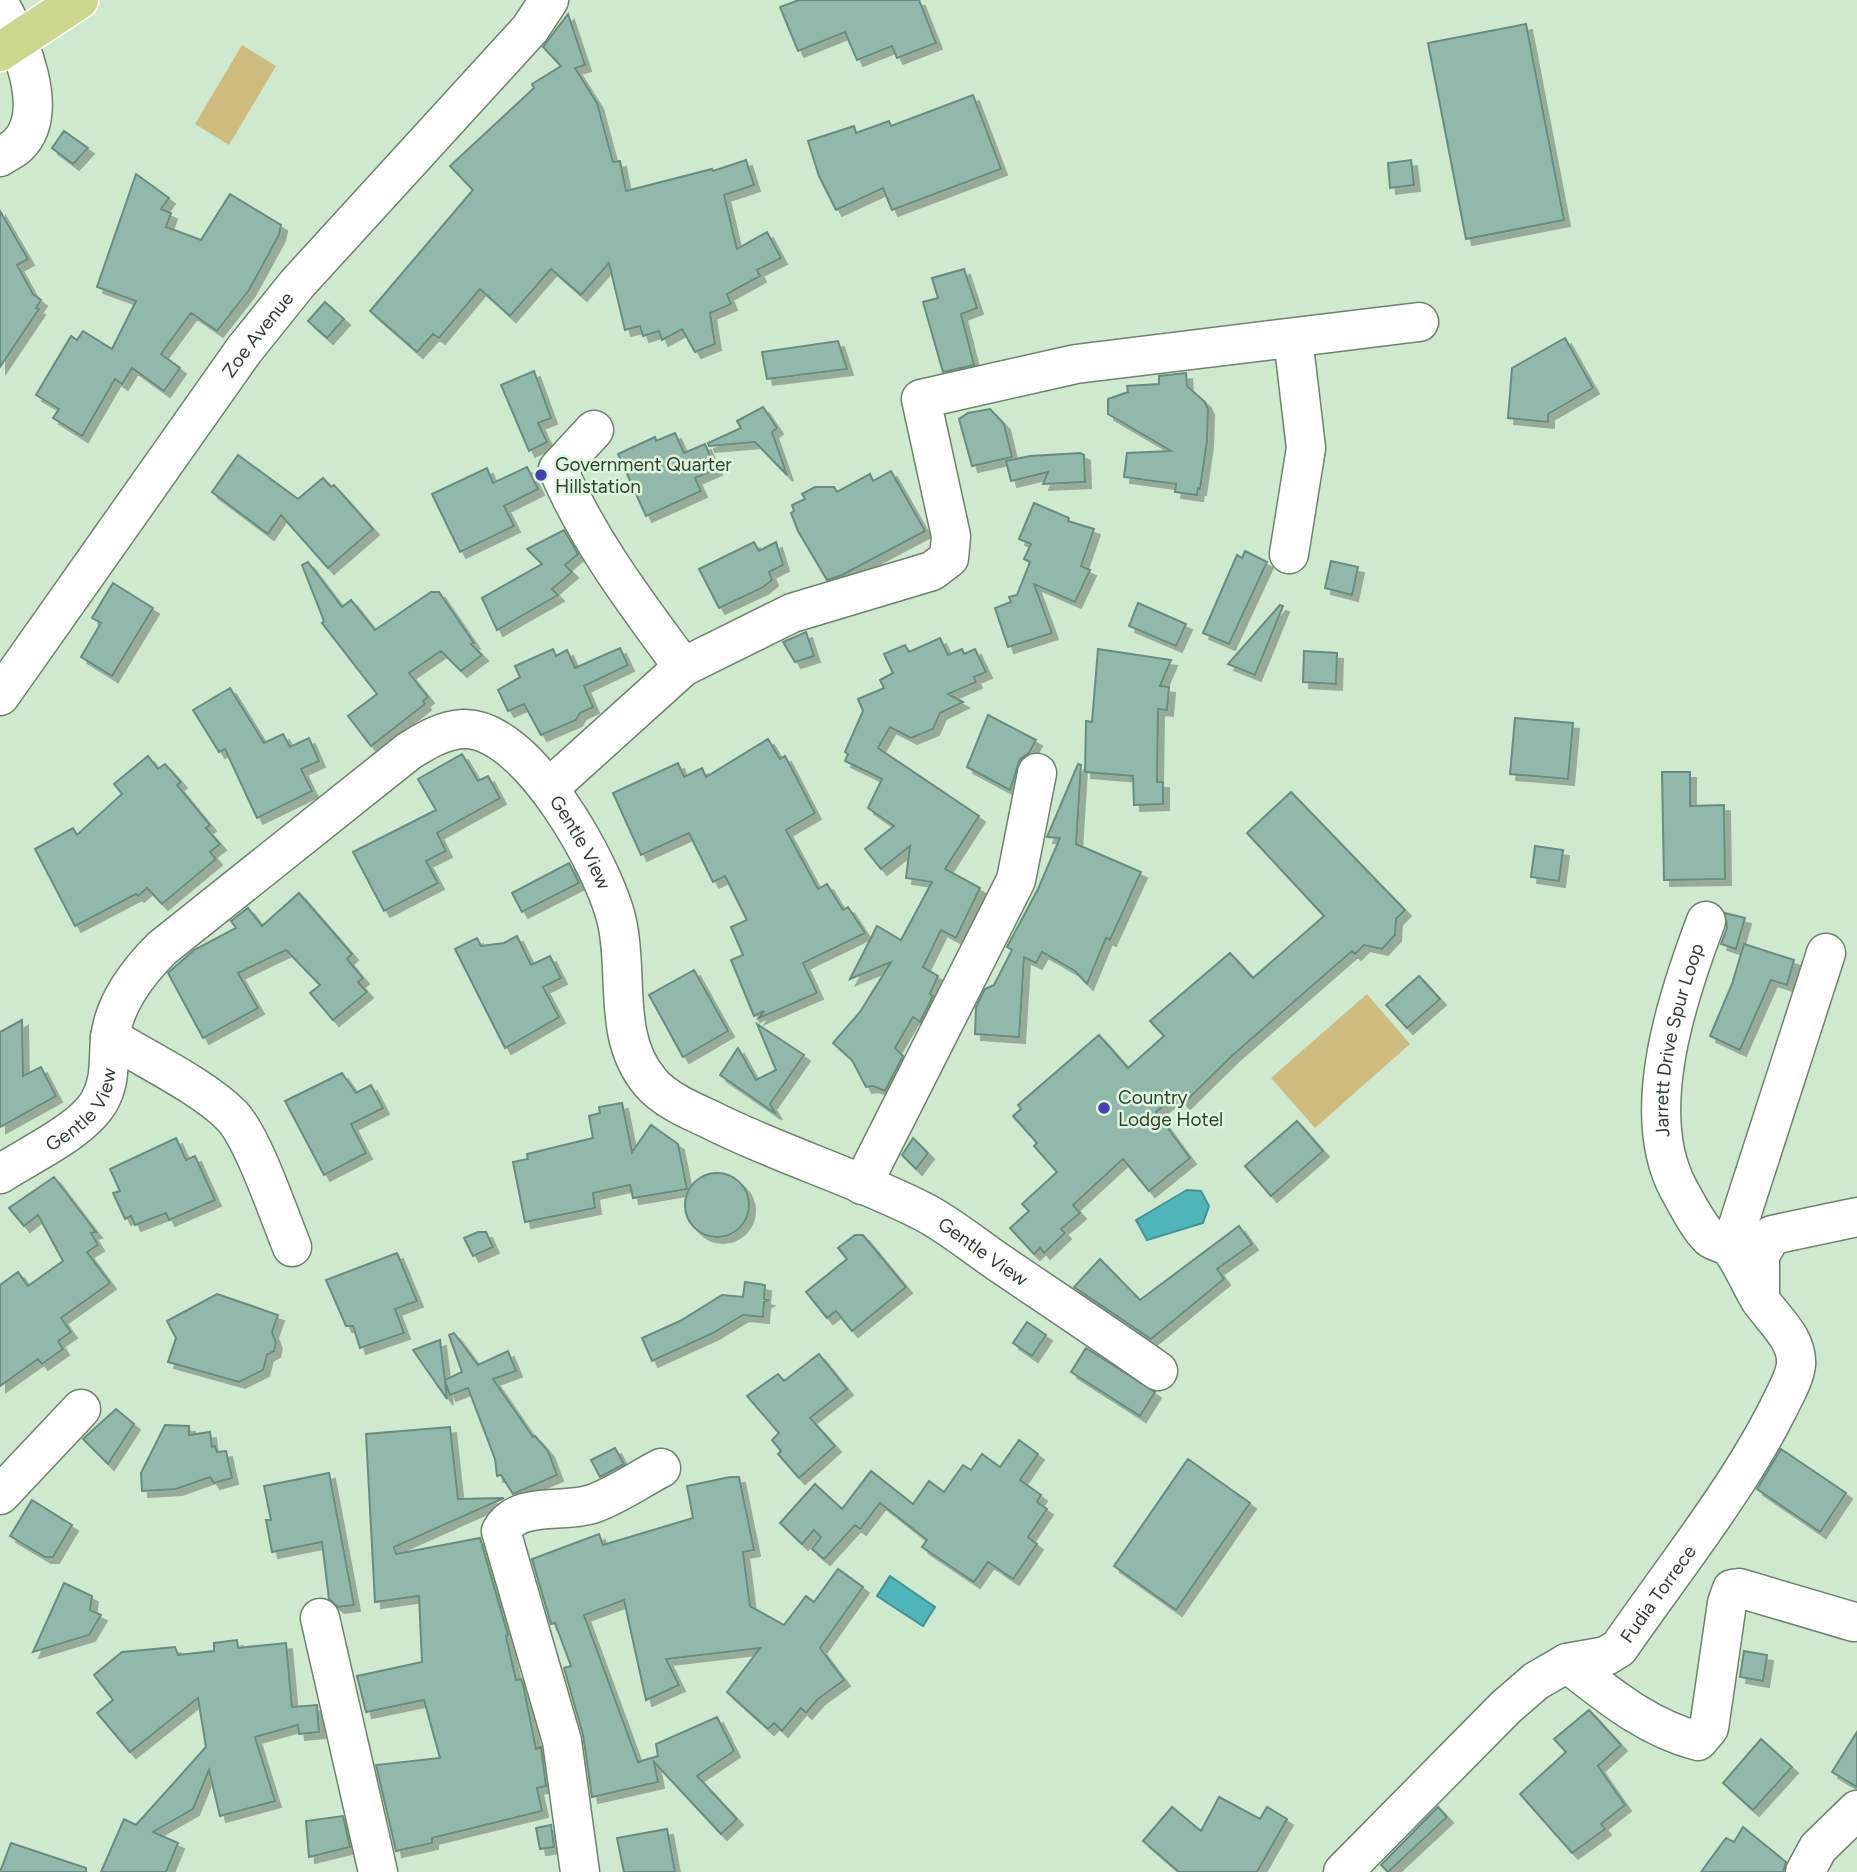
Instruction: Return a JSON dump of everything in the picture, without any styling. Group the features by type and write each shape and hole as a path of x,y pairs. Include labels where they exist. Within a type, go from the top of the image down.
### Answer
{"main road":[{"path":"10,46 79,0"}],"street":[{"name":"Zoe Avenue","path":"0,696 244,350 298,284 530,29 550,0"},
{"path":"0,5 10,46 32,104 28,130 19,144 0,157"},
{"path":"549,788 683,667 792,613 932,572 949,558 951,536 921,399 1076,364 1218,344 1293,338 1419,322"},
{"path":"1289,554 1306,448 1293,338"},
{"path":"594,430 558,469 573,505 610,567 683,667"},
{"name":"Gentle View","path":"0,1174 81,1122 99,1102 111,1071 110,1037 121,1004 138,972 162,948 398,759 431,738 465,728 498,739 523,760 549,788 606,887 622,951 624,1020 629,1043 632,1054 651,1084 679,1105 753,1141 923,1211 1158,1371"},
{"path":"862,1185 1016,880 1037,773"},
{"name":"Jarrett Drive Spur Loop","path":"1706,921 1681,993 1665,1057 1664,1126 1667,1158 1677,1185 1711,1238 1731,1247 1760,1300"},
{"path":"1731,1247 1826,953"},
{"path":"110,1037 214,1101 233,1117 246,1137 292,1247"},
{"path":"1760,1300 1760,1255 1772,1235 1857,1217"},
{"name":"Fudia Torrece","path":"1343,1872 1506,1707 1552,1670 1567,1663 1593,1660 1619,1648 1761,1442 1788,1388 1796,1364 1792,1341 1760,1300"},
{"path":"0,1496 82,1409"},
{"path":"580,1872 562,1741 501,1531 509,1518 522,1512 588,1505 661,1468"},
{"path":"1567,1663 1624,1707 1672,1735 1698,1741 1709,1728 1727,1603 1732,1589 1739,1588 1854,1622"},
{"path":"320,1618 378,1872"},
{"path":"1805,1872 1818,1848 1857,1810"}],"shaded area":[{"path":"242,45 276,66 229,145 195,124"},
{"path":"1367,994 1410,1044 1315,1128 1271,1078"}],"water":[{"path":"1187,1190 1201,1191 1209,1206 1203,1223 1147,1240 1136,1220"},
{"path":"890,1576 935,1607 923,1626 877,1596"}],"building":[{"path":"799,0 919,0 936,43 897,58 892,46 857,60 845,32 798,51 780,7"},
{"path":"568,14 585,65 575,68 597,103 613,162 620,161 626,191 712,169 713,171 746,160 754,185 724,195 737,249 767,232 781,258 757,270 760,276 727,294 731,304 710,313 715,344 695,352 682,329 662,340 659,331 643,336 640,326 625,330 609,263 581,295 551,269 510,316 480,289 439,338 433,334 417,352 370,311 473,190 450,166 534,88 532,84 561,66 543,47"},
{"path":"1526,24 1564,220 1466,239 1428,43"},
{"path":"973,95 1001,169 892,210 883,188 836,210 819,176 808,141 854,126 856,133 889,121 891,126"},
{"path":"64,131 88,148 73,164 52,148"},
{"path":"1411,160 1414,185 1390,188 1388,163"},
{"path":"136,174 169,198 161,209 171,213 166,227 201,240 230,194 281,225 279,235 249,290 217,331 191,313 161,354 180,368 164,391 132,368 122,384 115,379 82,436 53,418 59,409 36,395 71,336 77,340 83,331 112,349 136,301 97,287"},
{"path":"0,211 28,259 17,265 33,294 41,300 36,308 39,309 0,367"},
{"path":"964,269 977,308 961,314 974,365 943,372 923,302 938,298 932,278"},
{"path":"325,302 344,319 327,338 308,321"},
{"path":"1565,338 1593,388 1548,414 1548,422 1508,418 1512,368"},
{"path":"838,341 847,369 767,379 762,352"},
{"path":"534,371 551,418 538,423 547,442 529,451 501,385"},
{"path":"1186,373 1187,386 1205,402 1208,409 1207,441 1197,495 1175,492 1176,484 1124,477 1127,453 1171,451 1108,414 1108,399 1128,392 1127,386 1159,384 1159,376"},
{"path":"763,407 777,428 772,432 787,475 755,442 709,446 708,443 741,428 737,421"},
{"path":"990,409 1004,424 1012,457 972,466 959,419 968,413"},
{"path":"675,433 684,453 705,444 716,469 695,478 701,491 646,516 618,454 655,437 656,441"},
{"path":"238,455 298,499 323,478 331,487 334,485 373,529 328,568 281,515 268,534 212,492"},
{"path":"1084,455 1085,482 1043,484 1048,472 1011,481 1006,461 1030,456"},
{"path":"527,467 538,489 504,506 514,526 460,552 432,494 487,468 493,483"},
{"path":"891,471 925,531 842,575 827,580 798,531 791,513 794,511 792,505 805,499 802,494 815,487 834,487 837,492 870,474 873,481"},
{"path":"1034,503 1069,518 1068,521 1094,529 1081,566 1090,570 1075,602 1034,584 1052,633 1008,647 995,608 1011,602 1009,597 1017,595 1030,562 1024,559 1031,544 1019,539"},
{"path":"564,530 578,554 565,565 572,572 552,589 558,595 497,630 482,598 542,564 527,549"},
{"path":"754,542 759,551 776,542 783,565 769,572 772,580 762,588 719,608 699,569"},
{"path":"1245,551 1267,562 1229,644 1203,633 1237,555 1242,558"},
{"path":"1331,561 1358,567 1352,595 1325,588"},
{"path":"308,562 342,607 351,600 375,630 431,592 439,592 474,643 471,644 482,655 461,671 441,651 409,673 428,697 423,701 425,704 371,746 348,716 377,694 322,623 324,621 302,565"},
{"path":"113,583 153,608 112,676 81,657 101,623 92,618"},
{"path":"1138,603 1186,624 1176,646 1129,626"},
{"path":"1280,605 1283,606 1255,675 1228,664"},
{"path":"806,632 814,656 795,662 783,642"},
{"path":"940,638 948,655 962,649 964,654 975,649 986,672 974,677 976,682 948,694 963,702 940,713 933,729 911,738 890,727 878,748 979,816 945,869 980,888 956,938 941,930 923,967 938,976 930,994 933,996 920,1022 913,1017 895,1048 903,1056 885,1091 873,1086 866,1087 852,1060 833,1043 860,1012 891,962 850,979 877,926 901,940 932,882 906,878 910,846 881,869 865,849 894,826 868,808 882,779 845,761 848,754 845,752 863,711 858,699 884,688 880,680 893,673 884,654 905,645 909,652"},
{"path":"620,648 628,665 584,686 593,707 580,713 576,720 541,735 524,704 508,711 498,690 520,677 515,666 553,649 556,656 567,650 575,668"},
{"path":"1098,649 1171,660 1160,686 1169,687 1167,710 1158,709 1157,782 1163,782 1163,804 1134,805 1133,776 1085,772 1086,721 1092,722"},
{"path":"1304,651 1337,653 1336,684 1303,682"},
{"path":"230,688 264,743 283,734 290,747 309,738 319,761 301,769 312,791 257,818 225,749 219,752 193,710"},
{"path":"988,715 1036,740 1029,753 1020,759 1010,790 967,767"},
{"path":"1515,718 1573,723 1568,779 1510,774"},
{"path":"768,739 780,759 785,756 815,813 786,830 818,889 827,884 843,910 848,907 865,933 803,963 817,993 759,1018 764,1011 754,1016 731,960 743,955 731,927 747,920 725,876 713,882 689,833 641,855 613,793 678,763 684,777 702,768 706,777"},
{"path":"462,754 478,781 488,776 500,798 437,833 446,851 426,861 438,883 384,911 353,852 436,810 418,779"},
{"path":"148,756 158,769 165,764 181,782 177,785 210,825 206,828 220,844 210,852 216,859 162,904 147,888 138,896 136,894 75,926 35,849 73,828 77,835 122,794 114,784"},
{"path":"1078,764 1081,765 1076,844 1141,872 1110,940 1106,938 1087,984 1075,971 1042,952 1036,963 1024,957 1019,1037 975,1034 976,1007 985,989 994,985 1012,950 1007,947 1038,889 1060,838 1047,837"},
{"path":"1662,772 1690,772 1690,806 1724,805 1725,879 1664,880"},
{"path":"1291,792 1405,910 1396,919 1395,935 1382,949 1364,945 1355,954 1352,951 1233,1055 1184,1103 1177,1095 1156,1112 1190,1158 1149,1191 1123,1159 1073,1205 1080,1213 1061,1229 1065,1233 1044,1253 1040,1248 1034,1254 1010,1228 1029,1211 1022,1204 1057,1172 1034,1146 1037,1143 1013,1116 1021,1109 1018,1105 1099,1035 1128,1068 1164,1036 1150,1021 1230,953 1253,978 1324,916 1247,833"},
{"path":"1535,846 1563,850 1559,881 1531,877"},
{"path":"569,863 579,883 522,912 512,893"},
{"path":"299,893 352,954 347,959 363,978 358,982 367,992 333,1020 310,993 320,985 286,950 238,973 258,1008 203,1038 168,973 194,950 236,928 231,921 248,908 262,926"},
{"path":"1725,913 1745,918 1736,949 1721,944 1727,928"},
{"path":"517,936 531,965 550,956 561,978 543,987 559,1017 505,1048 455,949 477,938 481,946 504,943"},
{"path":"1744,944 1794,960 1787,985 1771,980 1740,1050 1710,1036 1732,984"},
{"path":"694,970 728,1031 683,1057 649,995"},
{"path":"1419,976 1440,999 1407,1028 1386,1005"},
{"path":"22,1020 23,1076 41,1067 56,1096 0,1127 0,1032"},
{"path":"757,1024 804,1055 770,1104 776,1114 720,1075 738,1048 756,1080 776,1070"},
{"path":"342,1073 356,1093 371,1085 383,1108 351,1124 366,1153 324,1175 285,1101"},
{"path":"622,1103 632,1152 651,1125 678,1144 687,1189 633,1198 630,1185 593,1193 595,1208 525,1222 513,1162 528,1159 527,1154 593,1138 589,1116 600,1113 599,1107"},
{"path":"1297,1121 1323,1151 1271,1196 1245,1166"},
{"path":"176,1138 186,1160 195,1156 215,1200 169,1220 166,1213 135,1225 131,1216 125,1219 113,1193 120,1191 110,1169"},
{"path":"913,1138 928,1153 916,1169 902,1155"},
{"path":"711,1173 723,1173 740,1182 747,1193 747,1217 740,1228 723,1237 711,1237 699,1232 690,1223 685,1211 685,1199 690,1187 699,1178"},
{"path":"54,1177 96,1232 91,1233 98,1245 87,1252 110,1283 61,1318 71,1332 58,1341 63,1349 42,1364 38,1359 0,1386 0,1285 18,1272 28,1286 63,1261 38,1215 24,1226 9,1208"},
{"path":"1239,1226 1252,1244 1217,1269 1224,1279 1151,1339 1074,1287 1100,1259 1140,1300"},
{"path":"478,1232 486,1232 493,1247 473,1256 464,1238"},
{"path":"855,1235 863,1235 906,1287 852,1331 836,1311 827,1318 806,1292 847,1259 838,1248"},
{"path":"397,1253 417,1301 395,1309 404,1333 360,1348 353,1326 346,1326 326,1280"},
{"path":"745,1282 765,1285 764,1299 768,1300 764,1302 763,1317 743,1315 713,1333 652,1361 642,1338 680,1321 722,1295 743,1297"},
{"path":"217,1294 278,1315 272,1332 276,1343 274,1351 267,1355 263,1370 239,1382 168,1362 176,1338 167,1321"},
{"path":"1027,1322 1046,1335 1032,1356 1013,1343"},
{"path":"454,1333 478,1365 508,1351 516,1371 493,1379 533,1437 548,1451 557,1475 513,1494 501,1475 497,1476 495,1459 468,1388 450,1395 445,1381 447,1399 413,1350 440,1340 445,1380 462,1372 449,1335"},
{"path":"1086,1348 1155,1392 1140,1416 1071,1372"},
{"path":"819,1354 847,1389 810,1418 835,1446 799,1478 778,1454 781,1451 772,1440 779,1433 747,1396 778,1374 784,1381"},
{"path":"116,1409 134,1424 108,1464 83,1439"},
{"path":"165,1425 189,1426 189,1435 210,1432 212,1447 215,1446 217,1452 226,1451 232,1478 214,1483 210,1477 176,1489 142,1491 141,1473"},
{"path":"450,1427 458,1499 504,1498 394,1547 396,1554 480,1538 508,1635 506,1636 516,1680 521,1679 523,1684 536,1749 541,1747 546,1786 537,1788 542,1811 432,1838 432,1843 396,1851 376,1765 440,1758 424,1700 366,1712 357,1676 422,1662 419,1596 375,1602 366,1434"},
{"path":"1019,1440 1038,1454 1020,1480 1041,1495 1037,1502 1047,1509 1028,1537 1037,1544 1013,1579 988,1562 974,1582 922,1547 927,1540 880,1503 860,1529 855,1525 824,1559 812,1549 821,1537 814,1530 802,1544 780,1523 815,1484 842,1509 871,1471 913,1504 929,1481 944,1492 963,1465 971,1470 982,1454 1000,1467"},
{"path":"615,1448 624,1464 600,1477 591,1460"},
{"path":"1781,1449 1846,1493 1820,1532 1757,1489"},
{"path":"1188,1459 1250,1503 1176,1610 1114,1566"},
{"path":"329,1473 354,1605 338,1607 329,1599 322,1542 272,1552 266,1520 271,1520 264,1486"},
{"path":"739,1477 754,1550 743,1552 750,1606 784,1625 806,1596 814,1602 838,1569 863,1587 820,1648 844,1680 818,1699 806,1713 801,1708 782,1731 774,1723 768,1729 727,1692 760,1648 666,1659 679,1685 646,1700 624,1600 584,1615 638,1762 658,1756 656,1744 717,1717 734,1751 697,1776 737,1819 721,1834 654,1762 658,1782 592,1797 583,1735 564,1668 571,1666 555,1623 551,1624 532,1559 599,1534 603,1545 693,1518 687,1486"},
{"path":"32,1500 72,1525 53,1557 45,1557 10,1536"},
{"path":"64,1583 92,1596 90,1610 101,1615 89,1635 33,1652"},
{"path":"237,1640 238,1648 286,1643 292,1707 317,1705 319,1732 299,1734 298,1725 255,1737 275,1801 220,1816 209,1770 193,1809 153,1832 178,1843 166,1872 101,1872 124,1819 136,1825 206,1747 198,1698 130,1752 97,1713 113,1700 94,1675 122,1652 175,1647 178,1655 214,1651 214,1643"},
{"path":"1744,1651 1767,1655 1763,1681 1740,1677"},
{"path":"1589,1710 1621,1745 1598,1766 1625,1805 1601,1824 1605,1829 1572,1853 1520,1794 1566,1752 1554,1739"},
{"path":"1857,1732 1857,1787 1832,1772"},
{"path":"1761,1739 1792,1767 1753,1810 1723,1783"},
{"path":"1219,1797 1260,1819 1267,1807 1287,1819 1257,1872 1179,1872 1143,1841 1172,1807 1201,1831"},
{"path":"1438,1807 1447,1817 1388,1872 1381,1865"},
{"path":"343,1816 350,1847 309,1857 306,1821"},
{"path":"551,1825 554,1847 540,1849 536,1828"},
{"path":"1743,1827 1786,1862 1783,1872 1701,1872 1726,1838 1734,1842"},
{"path":"667,1829 675,1872 624,1872 617,1838"},
{"path":"11,1843 86,1868 86,1872 0,1872"}],"place":[{"name":"Government Quarter Hillstation","path":"541,475"},
{"name":"Country Lodge Hotel","path":"1104,1108"}]}
